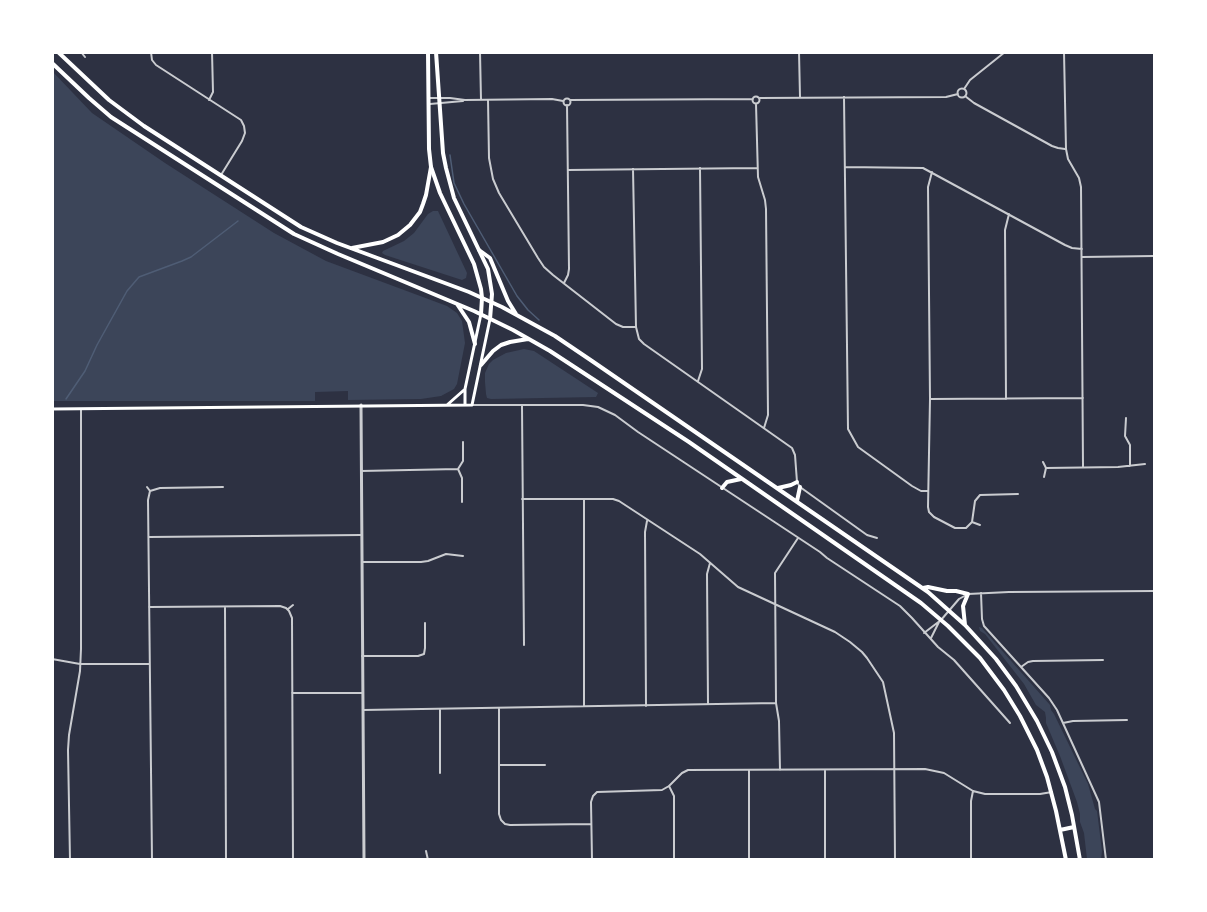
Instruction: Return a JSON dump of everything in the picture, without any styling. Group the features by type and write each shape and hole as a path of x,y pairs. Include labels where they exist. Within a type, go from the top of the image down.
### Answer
{"main road":[{"path":"58,52 114,105 301,227 492,302 578,351 922,588 984,644 1006,672 1037,721 1065,787 1080,860"},
{"path":"351,248 383,242 398,235 420,212 431,167 428,52"},
{"path":"52,409 472,405 490,319 492,294 489,276 457,206 448,179 443,153 436,52"},
{"path":"52,63 111,117 294,234 481,314 529,339 585,373 897,586 940,620 980,658 1012,703 1042,761 1052,792 1066,860"},
{"path":"431,167 440,193 474,264 482,298 481,314 465,389 465,405"},
{"path":"479,250 490,258 508,302 516,315"},
{"path":"456,303 469,322 475,344"},
{"path":"481,365 501,345 529,339"},
{"path":"447,405 465,389"},
{"path":"722,488 727,482 742,479"},
{"path":"777,488 797,482"},
{"path":"797,502 800,488"},
{"path":"922,588 968,594 963,606 965,625"},
{"path":"1060,830 1074,827"}],"street":[{"path":"81,52 86,57"},
{"path":"151,52 152,60 156,65 241,120 245,133 221,175"},
{"path":"209,100 213,92 212,52"},
{"path":"480,52 481,100"},
{"path":"799,52 800,97"},
{"path":"958,94 959,90 964,89 970,80 1005,52"},
{"path":"1064,52 1066,149 1068,159 1081,184 1083,467"},
{"path":"964,89 967,92 965,96"},
{"path":"563,101 565,98 570,100 753,99 757,96 760,98 945,97 958,94 1052,146 1066,149"},
{"path":"844,97 848,429 858,447 912,486 921,491 928,491"},
{"path":"429,98 440,101"},
{"path":"756,104 760,102 760,98"},
{"path":"429,104 465,100 556,99 567,105"},
{"path":"753,99 756,104 758,177 766,209 768,415 764,428"},
{"path":"488,100 491,172 496,187 541,263 548,271 619,326 636,327"},
{"path":"564,283 569,269 567,105 570,104 570,100"},
{"path":"845,167 918,167 932,172 1065,245 1074,249 1082,249"},
{"path":"698,382 702,369 700,168"},
{"path":"568,170 757,168"},
{"path":"633,169 638,336 642,342 794,450 797,482 800,488 867,535 878,538"},
{"path":"932,172 928,187 930,399 928,510 934,517 958,528 966,528 972,522 975,501 980,495 1018,494"},
{"path":"1006,399 1005,230 1009,214"},
{"path":"1082,256 1155,256"},
{"path":"930,399 1083,398"},
{"path":"361,405 364,860"},
{"path":"472,405 583,405 598,407 615,415 892,600 907,612 943,652 951,657 1010,723"},
{"path":"522,406 524,645"},
{"path":"70,860 68,750 80,664 81,409"},
{"path":"1126,418 1125,436 1130,445 1130,466"},
{"path":"458,469 463,461 463,442"},
{"path":"1043,462 1046,468 1044,477"},
{"path":"1046,468 1145,464"},
{"path":"361,471 458,469"},
{"path":"458,469 462,478 462,502"},
{"path":"147,487 150,491 148,500 148,607 152,860"},
{"path":"150,491 160,488 224,487"},
{"path":"522,499 614,499 619,501 700,554 738,587 835,632 867,658 883,682 894,734 895,860"},
{"path":"584,499 584,706"},
{"path":"646,706 645,532 647,521"},
{"path":"972,522 980,525"},
{"path":"148,537 362,535"},
{"path":"780,770 776,570 798,538"},
{"path":"362,562 421,562 446,554 463,556"},
{"path":"708,705 707,574 710,563"},
{"path":"924,633 940,620 958,599 968,594 1155,591"},
{"path":"981,593 984,626 1049,698 1063,723 1099,802 1106,860"},
{"path":"288,609 293,605"},
{"path":"148,607 280,606 288,609"},
{"path":"225,607 226,860"},
{"path":"288,609 291,618 293,860"},
{"path":"931,640 940,620"},
{"path":"362,656 418,656 424,654 425,623"},
{"path":"52,659 80,664 149,664"},
{"path":"1020,667 1033,661 1103,660"},
{"path":"292,693 363,693"},
{"path":"363,710 777,703"},
{"path":"499,709 499,814 501,820 505,824 591,824"},
{"path":"440,710 440,773"},
{"path":"1063,723 1127,720"},
{"path":"500,765 544,765"},
{"path":"591,860 591,802 597,792 662,790 682,772 688,770 894,769 934,771 944,773 973,790 996,794 1052,792"},
{"path":"749,770 749,860"},
{"path":"825,770 825,860"},
{"path":"669,786 674,796 674,860"},
{"path":"971,860 973,790"},
{"path":"426,851 428,860"}],"shaded area":[{"path":"53,72 92,113 274,233 326,261 447,306 457,313 462,321 465,343 454,389 441,396 421,399 348,400 348,391 315,392 315,401 53,401"},
{"path":"438,211 467,273 466,278 462,280 382,253 414,233 428,214"},
{"path":"524,349 534,351 598,393 596,397 487,398 485,373 489,364 506,353"},
{"path":"979,627 1050,705 1088,784 1097,811 1101,859 1087,859 1077,802 1046,723 1045,712 1036,705 1024,684"}],"waterway":[{"path":"450,155 454,183 464,204 517,296 539,320"},
{"path":"66,399 85,371 127,291 139,277 191,257 238,221"}]}
